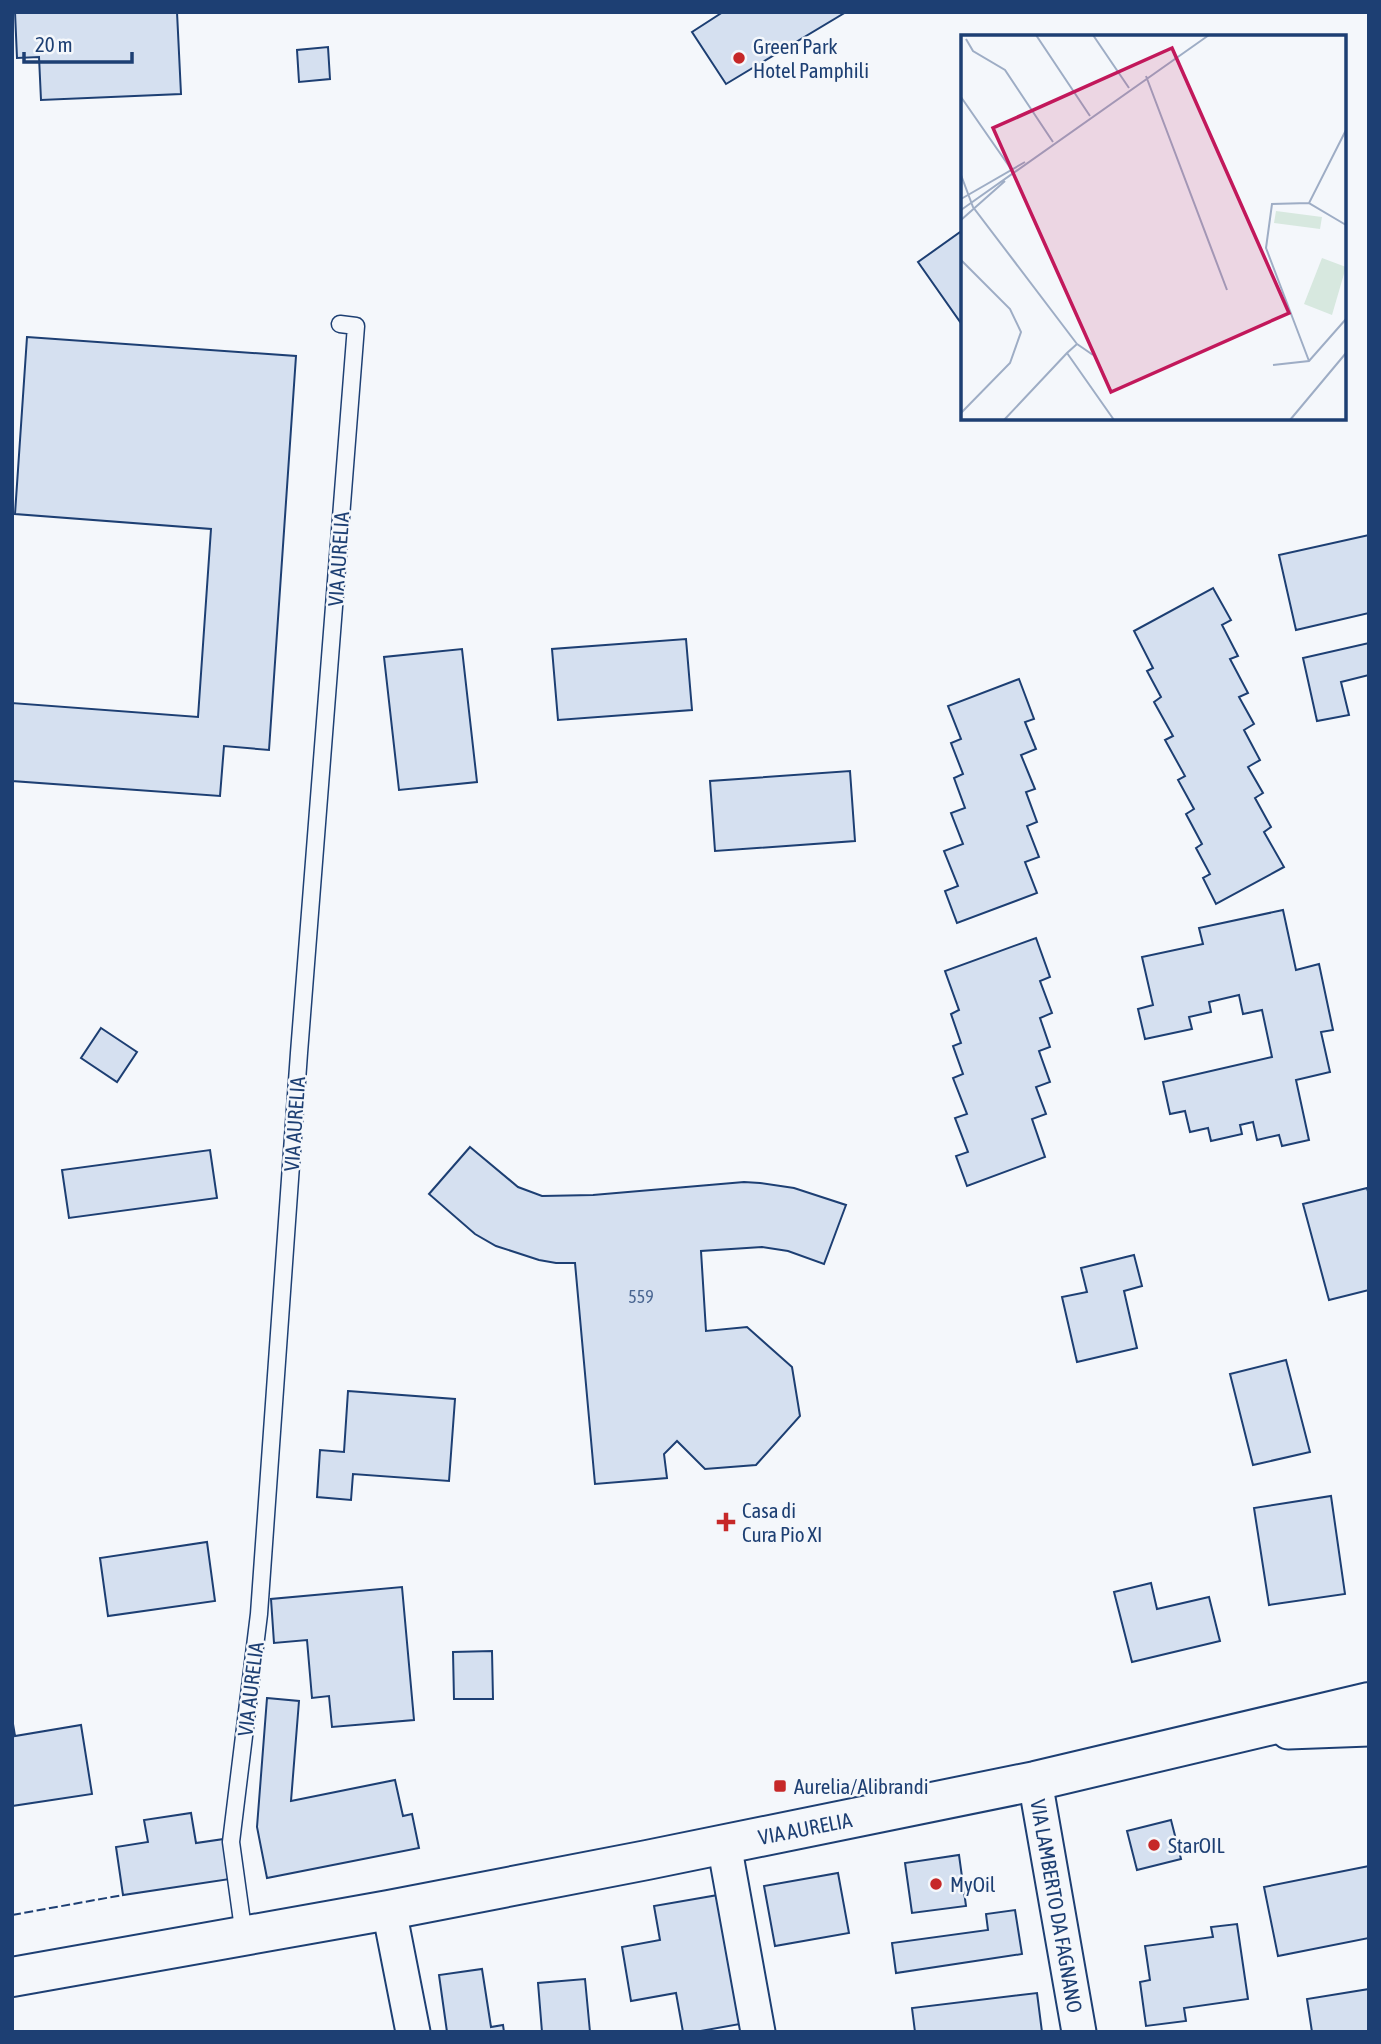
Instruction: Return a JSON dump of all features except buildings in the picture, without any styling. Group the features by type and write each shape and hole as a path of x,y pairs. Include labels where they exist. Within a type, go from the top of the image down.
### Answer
{"main road":[{"name":"VIA AURELIA","path":"12,1977 388,1910 724,1844 1035,1781 1369,1703"}],"street":[{"name":"VIA AURELIA","path":"1240,1734 1369,1729"},
{"name":"VIA LAMBERTO DA FAGNANO","path":"1035,1781 1079,2032"},
{"path":"724,1844 758,2032"},
{"path":"388,1910 413,2032"}],"lane":[{"name":"VIA AURELIA","path":"244,1936 231,1842 258,1614 356,326 340,324"}],"fence":[{"path":"12,1915 123,1895"}],"place":[{"name":"Green Park Hotel Pamphili","path":"739,58"},
{"name":"Casa di Cura Pio XI","path":"726,1522"},
{"name":"Aurelia/Alibrandi","path":"780,1786"},
{"name":"StarOIL","path":"1154,1845"},
{"name":"MyOil","path":"936,1884"}]}
